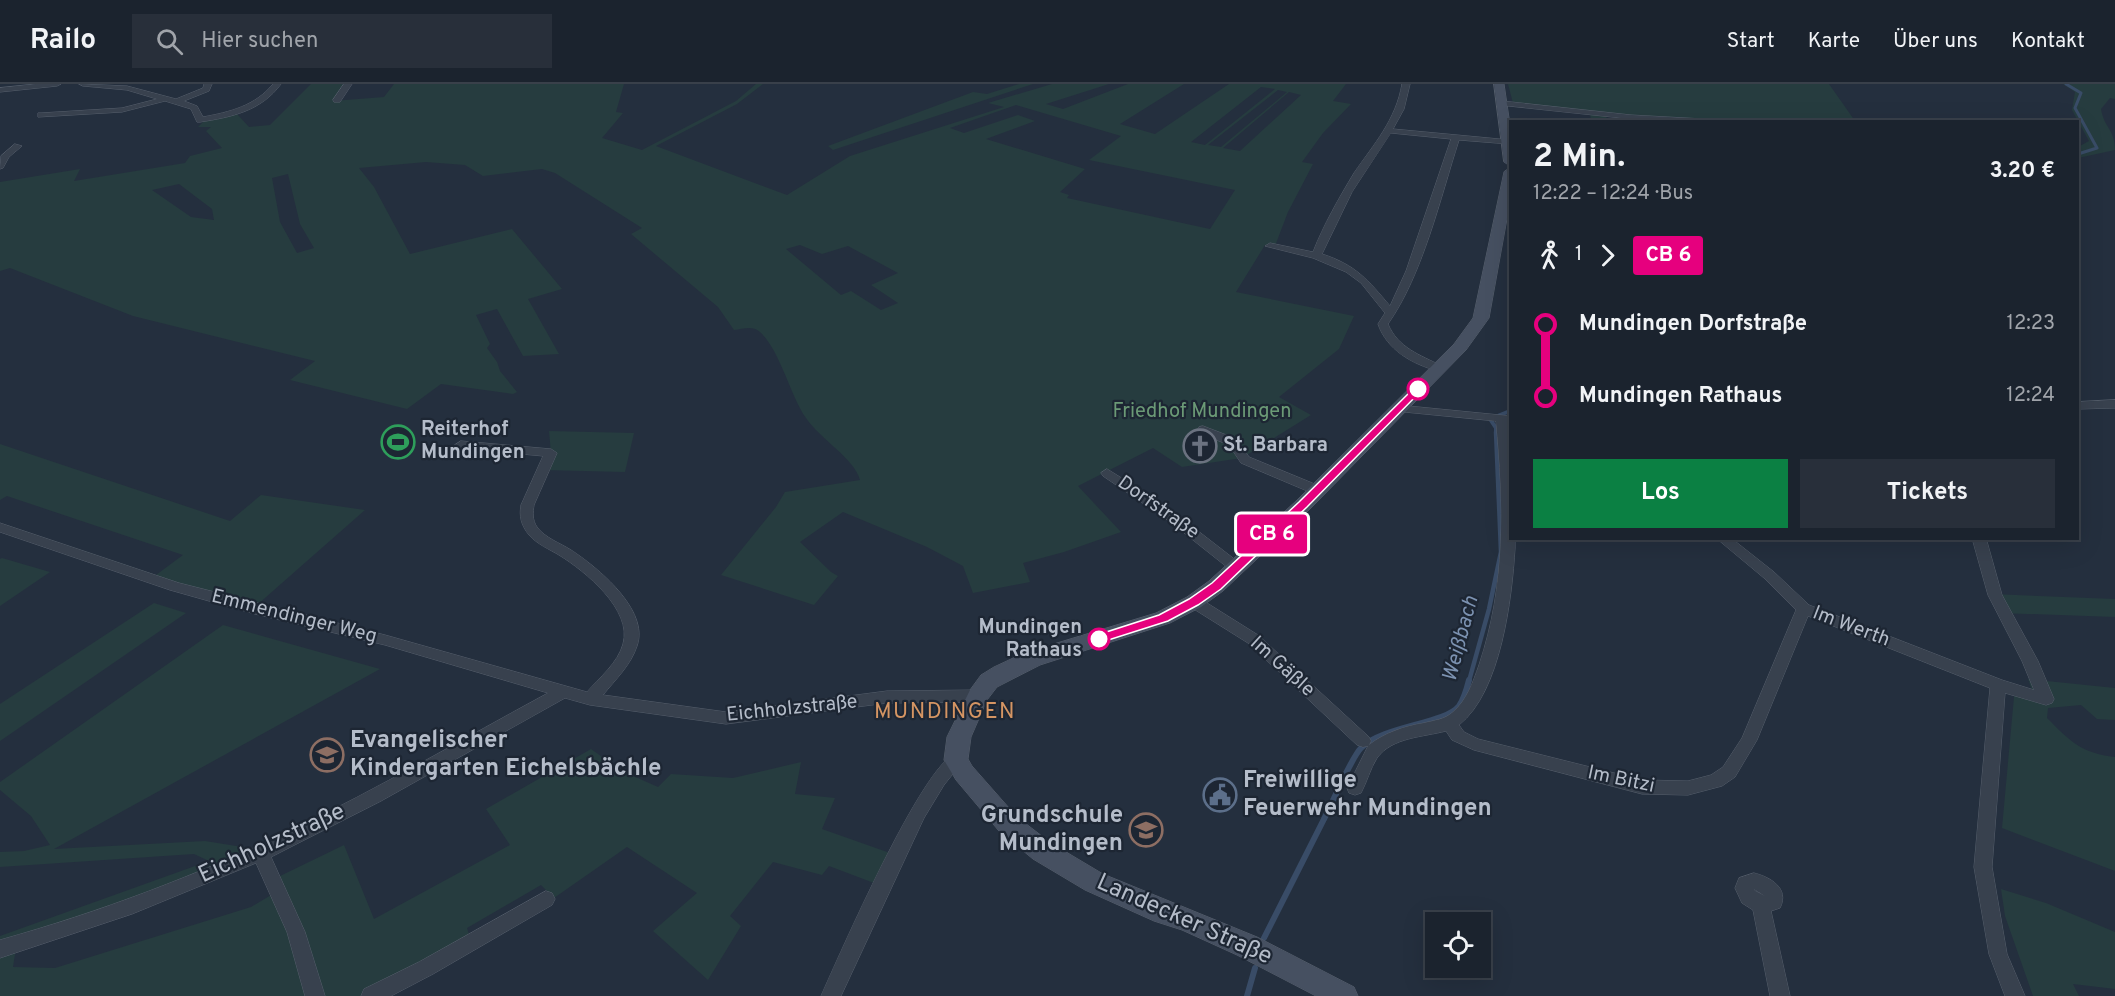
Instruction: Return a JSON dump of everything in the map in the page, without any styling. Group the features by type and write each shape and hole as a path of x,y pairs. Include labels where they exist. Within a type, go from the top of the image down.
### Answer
{"street":[{"path":"0,90 57,84"},
{"path":"83,84 127,88 175,102 194,108 200,120 246,110 272,93 277,84"},
{"path":"175,102 206,89 208,84"},
{"path":"337,100 348,84"},
{"path":"1317,255 1359,174 1390,131 1404,97 1406,84"},
{"path":"1390,131 1455,139 1509,142 1499,84"},
{"path":"41,115 122,110 164,99"},
{"path":"1502,103 1684,120"},
{"path":"1438,368 1393,345 1386,336 1383,324 1391,313 1411,271 1455,139"},
{"path":"0,166 5,156 18,146"},
{"path":"831,996 875,898 914,820 938,777 956,760 959,737 978,696 989,681 1032,659 1163,618 1194,602 1237,568 1466,340 1481,318 1509,177"},
{"path":"1270,246 1317,255 1360,277 1391,313"},
{"path":"2079,406 2115,404"},
{"path":"1355,788 1373,750 1412,731 1450,724 1468,709 1478,692 1495,641 1506,586 1509,459 1502,420 1398,409"},
{"path":"1203,430 1233,442 1245,460 1317,490"},
{"path":"461,445 551,453 527,501 526,519 533,533 574,558 602,582 617,598 631,626 631,643 590,699"},
{"name":"Dorfstraße","path":"1107,472 1147,496 1187,525 1237,568"},
{"name":"Emmendinger Weg","path":"0,527 175,587 385,640 590,699"},
{"name":"Im Werth","path":"1725,540 1769,574 1804,609 1998,684 2046,699 2030,661 1995,594 1980,540"},
{"name":"Im Gäßle","path":"1194,602 1253,639 1363,741"},
{"name":"Im Bitzi","path":"1450,724 1458,736 1474,744 1642,787 1674,789 1701,786 1716,781 1729,772 1749,741 1804,609"},
{"path":"1998,684 1983,867 1998,954 2015,996"},
{"name":"Eichholzstraße","path":"0,949 108,915 260,854 562,692"},
{"name":"Eichholzstraße","path":"590,699 726,718 887,698 978,696"},
{"name":"Landecker Straße","path":"956,760 987,802 1008,824 1042,851 1094,882 1255,950 1344,996"},
{"path":"260,854 296,932 315,996"},
{"path":"371,996 426,968 546,899"},
{"path":"1761,905 1780,996"}],"green space":[{"name":"Friedhof Mundingen","path":"311,84 343,84 333,101 384,97 394,84 624,84 616,112 623,113 602,138 642,150 736,101 756,84 763,84 737,104 656,146 787,195 850,156 1004,107 988,103 1052,84 1109,84 1046,104 1063,109 1128,84 1184,84 1120,124 1155,134 1229,84 1346,84 1333,101 1351,104 1323,133 1302,162 1313,164 1288,212 1275,246 1265,245 1236,292 1354,316 1339,349 1279,397 1311,415 1242,458 1182,467 1153,448 1078,486 1121,532 1064,552 1023,563 1030,582 973,593 963,566 927,547 843,512 800,542 838,576 814,605 721,575 776,507 785,492 860,480 857,472 806,418 779,361 760,332 751,328 734,330 718,307 631,234 642,228 555,173 542,169 483,176 465,165 426,162 359,168 374,187 410,254 512,229 562,289 528,299 559,354 523,356 497,309 476,315 490,344 487,348 497,362 500,371 517,392 513,394 441,384 407,409 290,380 315,361 133,316 10,268 0,271 0,182 80,169 74,181 185,163 190,156 222,148 206,131 211,127 198,127 204,121 237,114 249,127 270,125","holes":["1261,87 1275,89 1205,145 1191,142","1278,90 1287,92 1221,147 1208,145","1289,92 1301,95 1240,151 1223,148","1016,105 1121,136 1089,160 1235,190 1210,229 1067,198 1069,195 1060,192 1085,169 986,139 1035,121 1018,115 964,133 950,128","288,174 300,224 314,248 297,253 280,222 272,178","179,184 212,209 214,220 191,217 152,190","800,245 822,254 848,246 898,273 871,285 898,303 881,310 851,291 841,295 786,249"]},
{"path":"1019,84 1033,84 833,150 828,146 973,92 987,94"},
{"path":"1508,84 1829,84 1854,120 1657,120 1606,115 1607,120 1591,120 1590,113 1513,103"},
{"path":"2063,84 2115,84 2115,99 2110,98 2101,109 2113,137 2115,150 2079,158 2079,146 2089,141 2072,110 2075,92"},
{"path":"549,431 634,433 625,472 543,470 551,453"},
{"path":"0,444 230,521 261,495 365,510 257,605 253,612 0,523 156,575 183,555 7,496 0,500"},
{"path":"0,559 50,572 0,606"},
{"path":"1992,594 2115,599 2115,617 2000,613"},
{"path":"154,603 186,613 0,741 0,704"},
{"path":"223,625 380,669 54,849 205,841 255,849 193,878 17,941 13,967 55,968 251,907 283,888 278,877 344,845 374,919 510,845 486,809 591,749 622,771 658,787 671,774 733,778 801,762 795,794 835,798 822,829 890,853 874,883 829,866 822,875 773,862 730,916 741,926 708,980 653,931 697,893 627,847 554,898 541,885 467,928 470,938 380,988 361,996 0,996 0,936 209,861 194,854 0,867 0,852 24,851 50,845 31,816 0,790 0,782"},
{"path":"2028,679 2115,688 2115,720 2097,719 2081,705 2048,708 2047,718 2077,745 2093,753 2115,757 2115,871 2002,828 2015,686 2032,690"},
{"path":"2001,889 2046,903 2115,932 2115,989 2073,984 2079,996 2033,996 2005,916"}],"waterway":[{"name":"Weißbach","path":"2066,84 2081,93 2075,108 2097,148 2079,154"},
{"name":"Weißbach","path":"1496,432 1490,419 1509,411"},
{"name":"Weißbach","path":"1469,681 1489,609 1501,552 1496,432"},
{"name":"Weißbach","path":"1324,819 1361,748 1384,735 1452,712 1461,703 1469,680"},
{"name":"Weißbach","path":"1264,938 1323,821"},
{"name":"Weißbach","path":"1247,996 1255,968"}],"bus line":[{"path":"1099,639 1163,618 1194,602 1216,586 1303,505 1418,389"}],"place":[{"name":"Reiterhof Mundingen","path":"398,442"},
{"name":"St. Barbara","path":"1200,446"},
{"name":"Mundingen Rathaus","path":"1099,639"},
{"name":"Evangelischer Kindergarten Eichelsbächle","path":"327,755"},
{"name":"Freiwillige Feuerwehr Mundingen","path":"1220,795"},
{"name":"Grundschule Mundingen","path":"1146,830"}],"district":[{"name":"MUNDINGEN","path":"945,712"}]}
